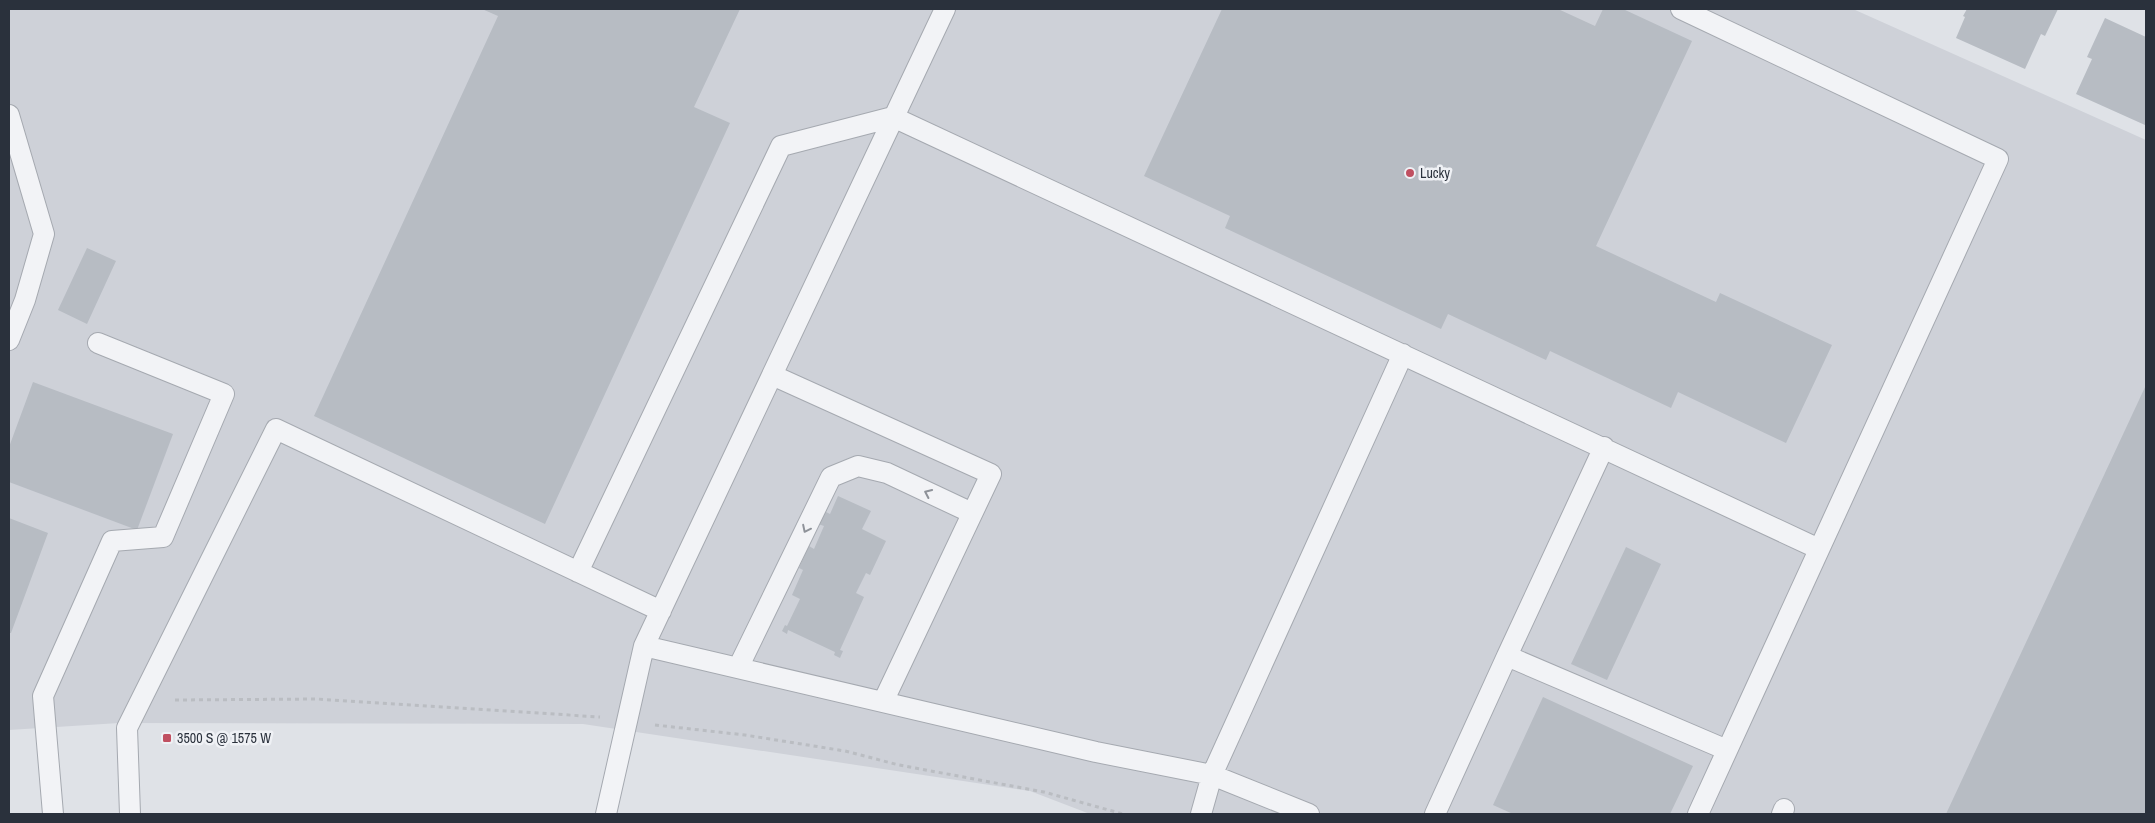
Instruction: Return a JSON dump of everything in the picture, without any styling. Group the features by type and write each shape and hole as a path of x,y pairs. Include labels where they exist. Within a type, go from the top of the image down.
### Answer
{"lane":[{"path":"606,814 644,646 945,9"},
{"path":"1681,9 1998,159 1698,814"},
{"path":"9,116 44,234 25,300 9,340"},
{"path":"578,572 780,146 894,118 1819,549"},
{"path":"53,814 43,696 112,541 163,537 224,394 98,343"},
{"path":"1201,814 1212,775 1403,354"},
{"path":"772,375 991,474 883,702"},
{"path":"130,814 127,728 276,430 661,611"},
{"path":"1435,814 1604,448"},
{"path":"738,668 831,477 858,466 887,473 972,513"},
{"path":"644,646 1096,752 1212,775 1310,814"},
{"path":"1507,656 1727,750"}],"shaded area":[{"path":"9,9 1853,9 2146,140 2146,814 1090,814 1030,791 583,724 119,723 9,730"}],"building":[{"path":"482,9 740,9 694,107 730,123 545,524 314,416 498,16"},
{"path":"1222,9 1558,9 1595,26 1603,9 1623,9 1692,41 1596,246 1716,302 1720,293 1832,345 1786,443 1678,392 1671,408 1550,351 1546,360 1448,314 1441,329 1225,228 1230,216 1144,176"},
{"path":"1967,9 2058,9 2045,36 2041,34 2025,69 1956,38"},
{"path":"2105,18 2146,37 2145,125 2076,94 2092,59 2087,57"},
{"path":"87,248 116,261 87,324 58,310"},
{"path":"33,382 173,434 137,530 9,482 9,447"},
{"path":"2146,385 2145,814 1946,814"},
{"path":"838,496 871,511 862,529 886,541 870,575 866,573 856,593 864,597 840,650 843,651 840,658 834,655 835,652 788,630 787,634 782,631 785,625 787,626 800,599 792,595 803,570 799,568 809,546 814,549 824,526 818,524 824,511 830,514"},
{"path":"9,518 48,533 11,633 9,633"},
{"path":"1626,547 1661,564 1607,680 1571,664"},
{"path":"1543,697 1693,766 1670,814 1513,814 1493,805"}],"place":[{"name":"Lucky","path":"1410,173"},
{"name":"3500 S @ 1575 W","path":"167,738"}]}
